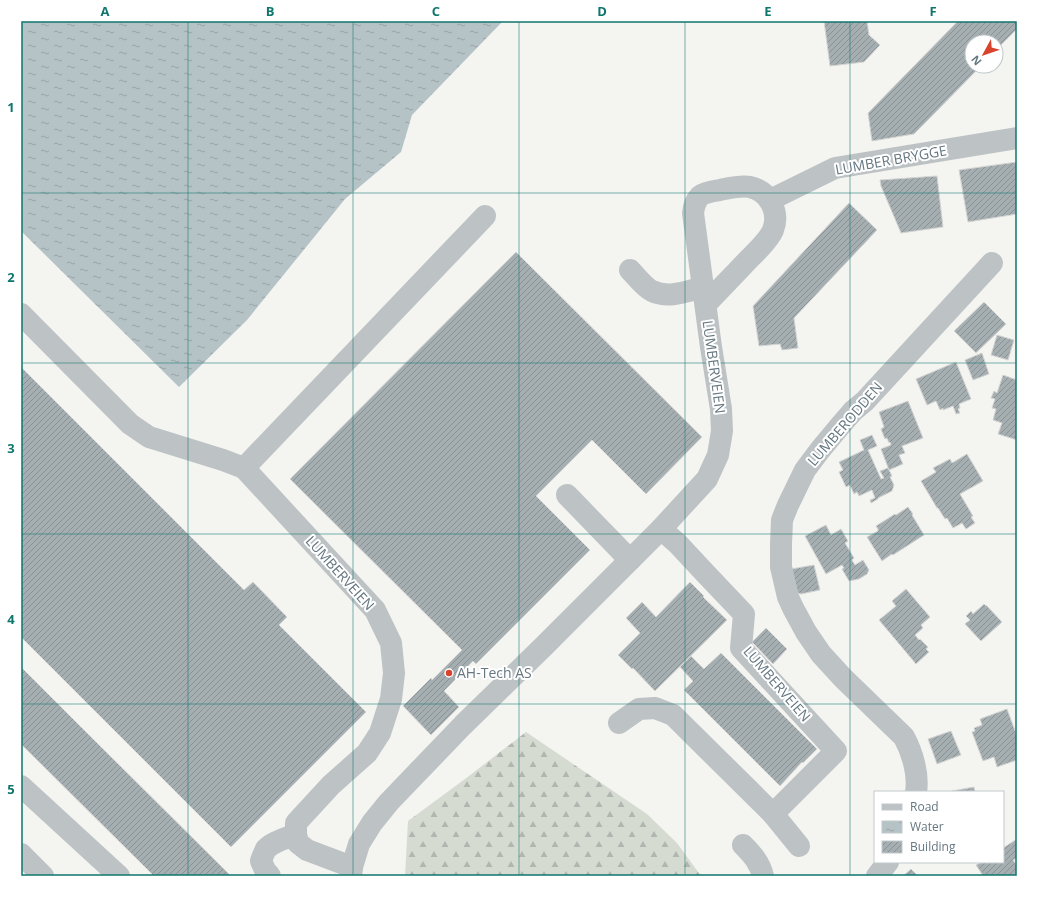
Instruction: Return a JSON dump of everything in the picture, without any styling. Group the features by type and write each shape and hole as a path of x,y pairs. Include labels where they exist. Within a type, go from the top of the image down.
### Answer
{"street":[{"name":"LUMBER BRYGGE","path":"770,200 835,168 1017,138"},
{"name":"LUMBERVEIEN","path":"244,468 375,610 391,643 394,673 392,699 380,733 366,753 331,785 296,823 298,843 307,850 352,872 359,844 372,823 389,802 463,725 661,529 707,479 718,455 722,431 721,410 693,213 695,203 701,195 712,191 743,186 751,187 763,193 770,200 775,209 776,220 773,231 762,246 705,296"},
{"path":"21,314 130,424 149,437 244,468 485,216"},
{"name":"LUMBERODDEN","path":"916,791 917,779 915,768 904,737 843,678 821,654 792,608 788,598 781,567 782,520 805,470 820,450 853,411 865,401 992,263"},
{"path":"630,270 652,291 670,295 705,296"},
{"path":"567,495 630,560"},
{"name":"LUMBERVEIEN","path":"661,529 678,544 744,614 741,648 836,751 773,814"},
{"path":"619,723 639,709 655,708 673,715 773,814 799,846"},
{"path":"21,786 119,876"},
{"path":"270,876 265,870 261,861 267,848 296,834"},
{"path":"743,845 754,856 763,876"},
{"path":"21,854 43,876"},
{"path":"877,876 887,863"}],"green space":[{"path":"526,732 647,814 677,843 701,876 405,876 408,821"}],"water":[{"path":"21,21 503,21 412,115 401,152 345,199 247,320 179,387 21,231"}],"building":[{"path":"824,21 867,21 869,35 880,45 864,62 830,66"},
{"path":"958,21 1017,21 1017,29 1004,42 1004,34 964,34 964,74 973,74 914,134 872,141 868,113"},
{"path":"1017,162 1017,214 968,222 959,170"},
{"path":"937,176 943,227 901,233 881,186 880,180"},
{"path":"849,203 877,230 794,318 798,348 782,350 780,344 759,346 753,306"},
{"path":"516,252 702,437 646,494 592,440 536,496 590,550 476,664 473,661 444,691 459,707 431,735 403,706 462,650 290,479"},
{"path":"984,302 1006,324 976,353 954,331"},
{"path":"997,335 1014,340 1008,360 991,355"},
{"path":"982,353 989,374 973,380 965,360"},
{"path":"956,362 971,399 959,404 960,408 958,409 960,413 956,414 953,406 940,410 936,401 927,405 916,379"},
{"path":"21,367 244,590 253,582 287,617 279,625 366,712 231,847 21,637"},
{"path":"1003,375 1017,380 1017,440 998,434 1002,423 993,420 996,409 992,408 995,399 991,398 994,391 997,393"},
{"path":"908,401 923,438 902,446 905,453 899,455 903,464 889,470 881,449 891,445 887,438 885,439 881,429 884,427 879,412"},
{"path":"872,435 877,446 868,450 881,479 884,478 880,471 888,468 894,485 892,491 871,503 870,500 875,498 872,490 859,496 857,492 854,494 850,485 846,487 839,472 843,470 839,462 864,450 860,440"},
{"path":"967,454 983,481 960,494 973,516 971,517 975,523 966,529 962,523 953,528 947,518 945,519 937,508 921,481 936,472 933,468 950,459 952,463"},
{"path":"908,507 924,535 882,561 867,537 878,531 876,526"},
{"path":"826,525 831,535 841,529 848,541 845,543 854,558 852,560 855,565 863,560 869,570 867,574 859,579 849,581 842,569 844,568 842,565 826,574 805,536"},
{"path":"814,565 820,590 801,594 796,592 791,569"},
{"path":"690,582 727,620 655,691 618,655 640,633 626,618 642,602 656,617"},
{"path":"906,589 930,617 921,625 923,628 915,635 928,647 926,649 929,652 916,664 879,620 896,606 892,601"},
{"path":"984,604 1002,622 981,641 965,624 970,620 966,616 971,611 973,614"},
{"path":"766,628 787,649 773,664 752,642"},
{"path":"721,653 817,749 803,763 802,762 780,786 684,690 693,681 680,667 691,656 704,669"},
{"path":"21,667 231,876 154,876 21,744"},
{"path":"1007,709 1017,736 1017,760 997,767 994,757 983,761 972,732 975,731 974,728 982,725 980,719"},
{"path":"951,731 961,755 937,764 928,739"},
{"path":"974,787 975,791 952,791"},
{"path":"1017,839 1017,858 1013,860 1017,866 1017,874 1013,876 979,876 982,874 976,865 980,863 1004,863 1004,847"},
{"path":"911,869 918,876 903,876"}],"place":[{"name":"AH-Tech AS","path":"449,673"}]}
